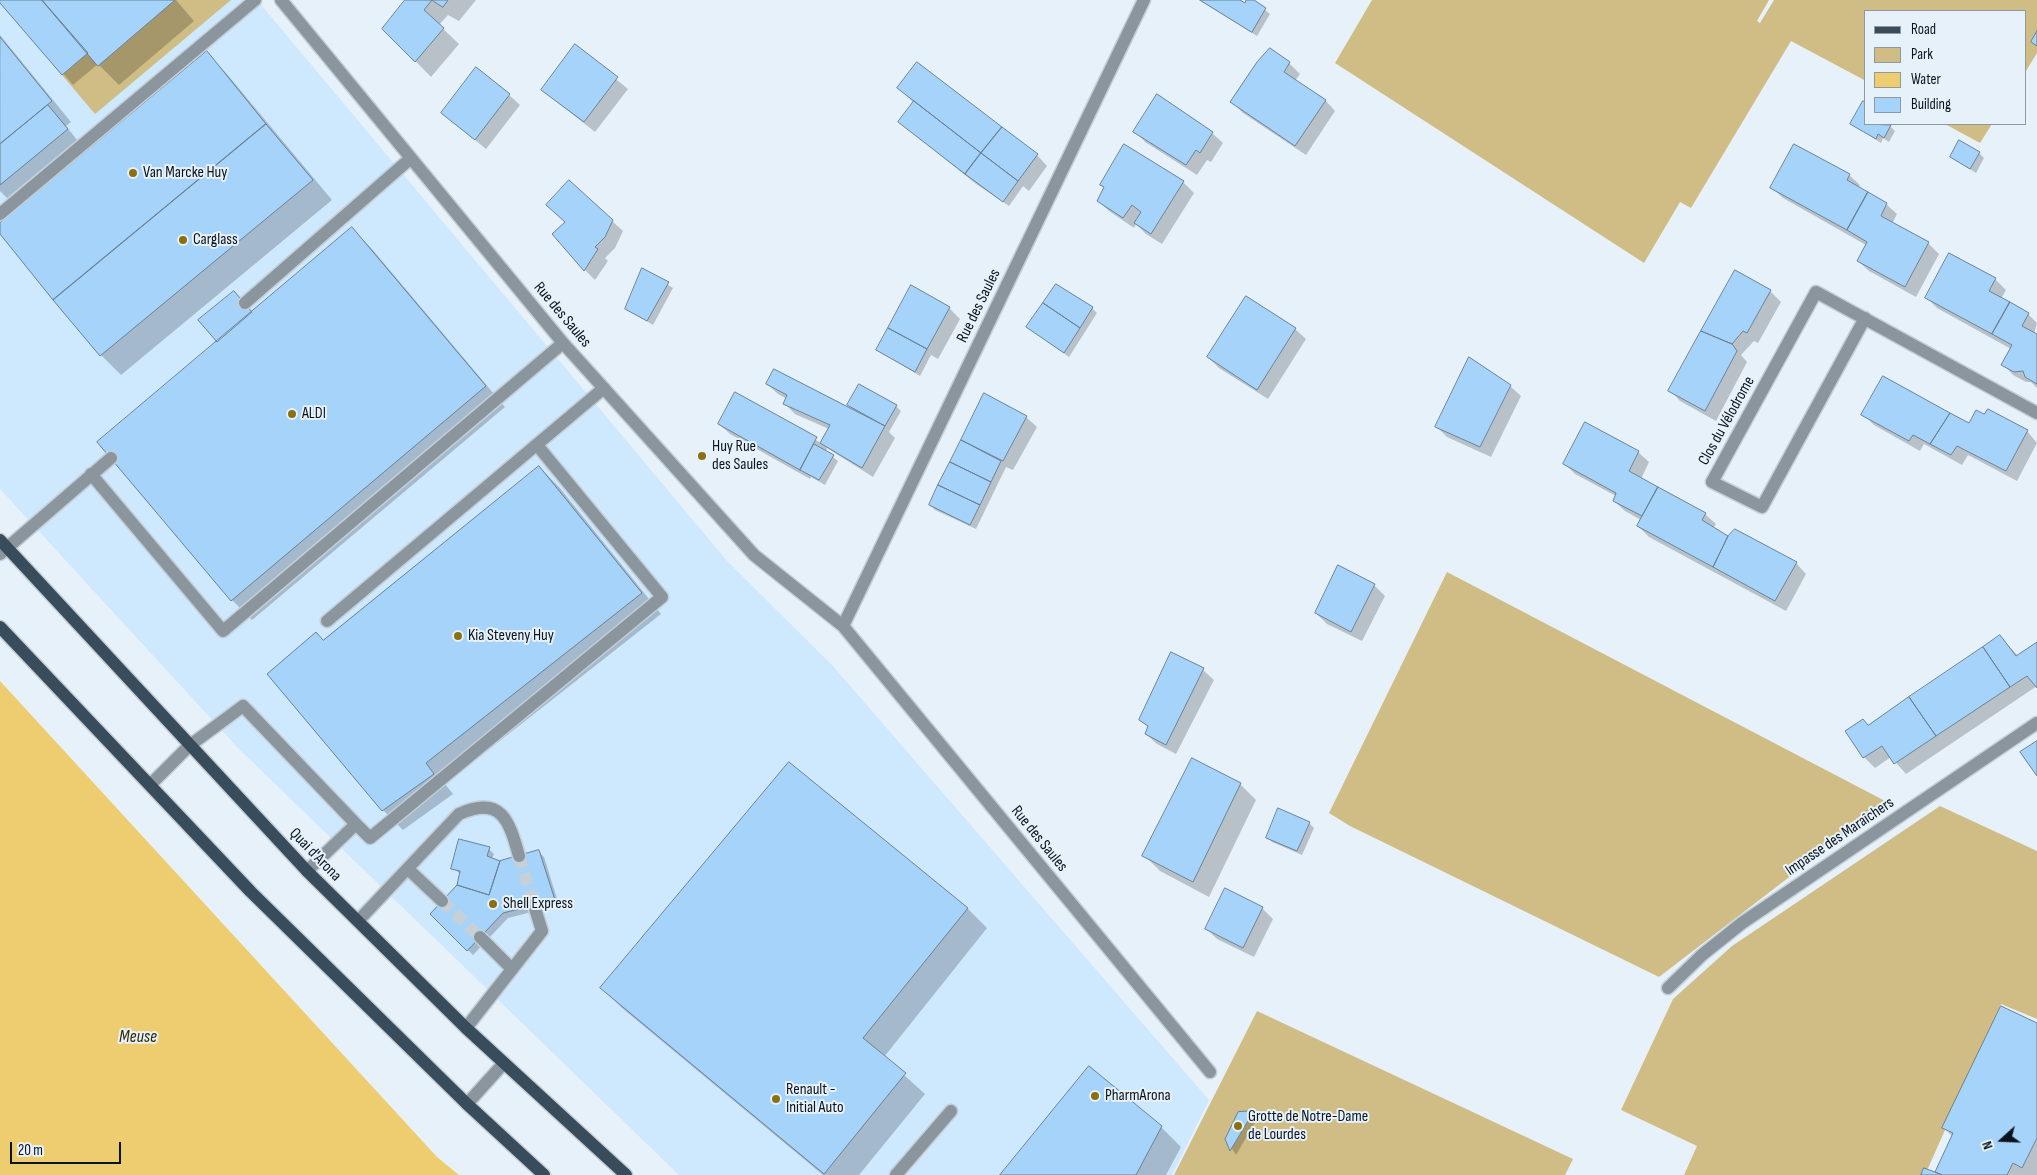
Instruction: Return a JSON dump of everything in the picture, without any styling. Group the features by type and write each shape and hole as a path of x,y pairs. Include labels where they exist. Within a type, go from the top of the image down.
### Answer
{"main road":[{"name":"Quai d'Arona","path":"2,547 307,871 466,1028 626,1175"},
{"path":"0,628 252,892 467,1104 544,1175"}],"street":[{"path":"0,214 255,0"},
{"name":"Rue des Saules","path":"281,0 563,342 754,555 844,626 1210,1072"},
{"name":"Rue des Saules","path":"844,626 1144,0"},
{"path":"245,303 411,158"},
{"name":"Clos du Vélodrome","path":"1865,318 1762,507 1712,482 1816,292 1865,318 2037,414"},
{"path":"91,474 223,631 563,342"},
{"path":"327,621 604,388"},
{"path":"150,784 189,746 243,706 370,838 662,597 537,445"},
{"path":"2,547 111,458"},
{"name":"Impasse des Maraîchers","path":"1668,988 1702,955 1742,923 2037,723"},
{"path":"358,921 459,814 475,806 490,808 502,814 511,827 519,856"},
{"path":"307,871 356,824"},
{"path":"408,868 442,901"},
{"path":"466,1028 542,931 534,905"},
{"path":"480,937 512,969"},
{"path":"467,1104 504,1063"},
{"path":"896,1175 951,1112"}],"shaded area":[{"path":"0,0 257,0 728,562 832,665 1209,1100 1172,1175 679,1175 238,748 0,489"}],"green space":[{"path":"175,0 231,0 95,114 62,75 88,53"},
{"path":"1372,0 1769,0 1757,21 1760,23 1774,0 2037,0 2037,53 2027,69 2027,10 1864,10 1864,80 1791,41 1691,208 1680,202 1644,263 1335,63"},
{"path":"1947,125 1991,125 1980,143"},
{"path":"1447,572 1887,802 1659,977 1350,826 1329,813"},
{"path":"1940,806 2037,851 2037,1019 2001,1004 1925,1175 1684,1175 1697,1146 1621,1110 1673,999 1732,946"},
{"path":"1257,1011 1573,1159 1565,1175 1174,1175"}],"water":[{"name":"Meuse","path":"0,681 437,1157 459,1175 0,1175"}],"building":[{"path":"0,0 42,0 88,53 62,75 0,3"},
{"path":"42,0 175,0 98,66"},
{"path":"405,0 432,0 424,10 444,28 415,62 382,29"},
{"path":"432,0 448,0 443,7"},
{"path":"1200,0 1240,0 1245,3 1246,0 1254,0 1266,8 1252,32"},
{"path":"2037,31 2037,46 2031,42"},
{"path":"0,37 52,101 0,144"},
{"path":"575,44 618,77 584,122 541,90"},
{"path":"1270,48 1290,62 1284,72 1326,100 1295,146 1230,102 1257,62"},
{"name":"Van Marcke Huy","path":"207,51 266,124 53,300 0,234 0,223"},
{"path":"917,62 1002,127 981,153 897,88"},
{"path":"476,67 510,94 475,140 441,113"},
{"path":"1157,94 1213,132 1200,153 1196,150 1186,165 1133,132"},
{"path":"914,101 981,153 965,174 898,122"},
{"path":"1863,101 1864,125 1891,125 1884,138 1878,134 1876,139 1850,124"},
{"path":"48,105 68,129 0,185 0,144"},
{"name":"Carglass","path":"266,124 313,180 100,356 53,300"},
{"path":"1002,127 1038,154 1018,181 981,153"},
{"path":"1959,140 1980,152 1970,169 1950,157"},
{"path":"1124,144 1184,181 1151,234 1134,223 1141,212 1132,205 1123,218 1097,201 1104,187 1100,185"},
{"path":"1794,144 1850,174 1847,180 1868,192 1847,230 1770,188"},
{"path":"981,153 1018,181 1003,202 965,174"},
{"path":"569,180 613,220 605,237 595,247 598,249 584,271 552,234 565,222 546,205"},
{"path":"1868,192 1887,203 1881,216 1929,242 1905,287 1857,261 1867,242 1847,230"},
{"name":"ALDI","path":"352,227 486,386 231,601 97,442"},
{"path":"1949,253 1996,278 1989,291 2010,302 1992,334 1925,298"},
{"path":"642,268 669,282 647,321 625,309"},
{"path":"1735,270 1771,290 1747,333 1743,331 1732,344 1701,331"},
{"path":"1056,284 1093,307 1080,328 1043,303"},
{"path":"911,285 950,307 927,349 888,328"},
{"path":"234,291 252,312 217,342 198,320"},
{"path":"1246,296 1296,328 1257,390 1207,357"},
{"path":"2010,302 2029,313 2022,326 2037,334 2037,384 2025,377 2023,371 2014,372 2001,365 2012,345 1992,334"},
{"path":"1043,303 1080,328 1064,353 1026,327"},
{"path":"888,328 927,349 915,372 876,350"},
{"path":"1701,331 1732,344 1737,351 1705,411 1668,391"},
{"path":"1469,357 1511,385 1480,447 1435,427"},
{"path":"774,369 885,426 862,468 820,443 830,425 783,404 787,395 766,384"},
{"path":"1883,376 1950,413 1930,444 1913,435 1909,441 1861,415"},
{"path":"859,384 897,405 885,426 847,405"},
{"path":"735,392 817,437 800,470 718,424"},
{"path":"984,393 1027,416 1003,461 961,440"},
{"path":"1988,409 2028,430 2006,471 1957,446 1951,455 1930,444 1950,413 1969,423 1976,410 1984,414"},
{"path":"1585,422 1639,451 1629,471 1658,487 1642,516 1613,501 1616,493 1563,464"},
{"path":"961,440 1001,461 991,482 950,462"},
{"path":"814,444 834,455 819,480 800,470"},
{"path":"950,462 991,482 980,505 938,485"},
{"name":"Kia Steveny Huy","path":"539,466 642,593 426,763 434,774 382,811 267,674 316,632 323,640"},
{"path":"938,485 980,505 970,525 929,505"},
{"path":"1658,487 1706,513 1702,520 1728,536 1713,567 1637,526"},
{"path":"1735,529 1797,562 1775,601 1713,567 1728,536"},
{"path":"1338,565 1375,584 1351,632 1315,613"},
{"path":"2000,635 2016,656 2037,642 2037,688 2027,676 2010,687 1983,647"},
{"path":"1983,647 2010,687 1936,736 1909,697"},
{"path":"1171,652 1204,668 1166,745 1145,734 1148,726 1139,720"},
{"path":"1909,697 1936,736 1894,764 1882,746 1863,758 1845,731 1863,719 1868,725"},
{"path":"2037,741 2037,776 2020,752"},
{"path":"1192,758 1241,783 1193,882 1142,856"},
{"path":"789,762 968,908 863,1038 906,1073 824,1174 600,988"},
{"path":"1278,808 1310,822 1297,851 1266,838"},
{"path":"459,839 490,847 487,856 500,861 489,895 457,885 460,871 451,869"},
{"path":"539,850 555,900 503,913 467,951 430,914 457,885 489,895 500,861"},
{"path":"1225,888 1263,907 1243,948 1205,929"},
{"path":"2001,1006 2037,1023 2037,1138 2022,1168 2013,1163 2007,1175 1942,1175 1935,1172 1953,1133 1942,1128"},
{"name":"PharmArona","path":"1089,1066 1162,1126 1136,1175 1000,1175"},
{"name":"Grotte de Notre-Dame de Lourdes","path":"1254,1111 1230,1151 1225,1139 1238,1112"},
{"path":"1924,1168 1935,1172 1942,1175 1921,1175"}],"tunnel":[{"path":"519,856 534,905"},
{"path":"442,901 480,937"}],"place":[{"name":"Van Marcke Huy","path":"133,173"},
{"name":"Carglass","path":"183,240"},
{"name":"ALDI","path":"292,414"},
{"name":"Huy Rue des Saules","path":"702,456"},
{"name":"Kia Steveny Huy","path":"458,636"},
{"name":"Shell Express","path":"493,904"},
{"name":"PharmArona","path":"1095,1096"},
{"name":"Renault - Initial Auto","path":"776,1099"},
{"name":"Grotte de Notre-Dame de Lourdes","path":"1238,1126"}]}
